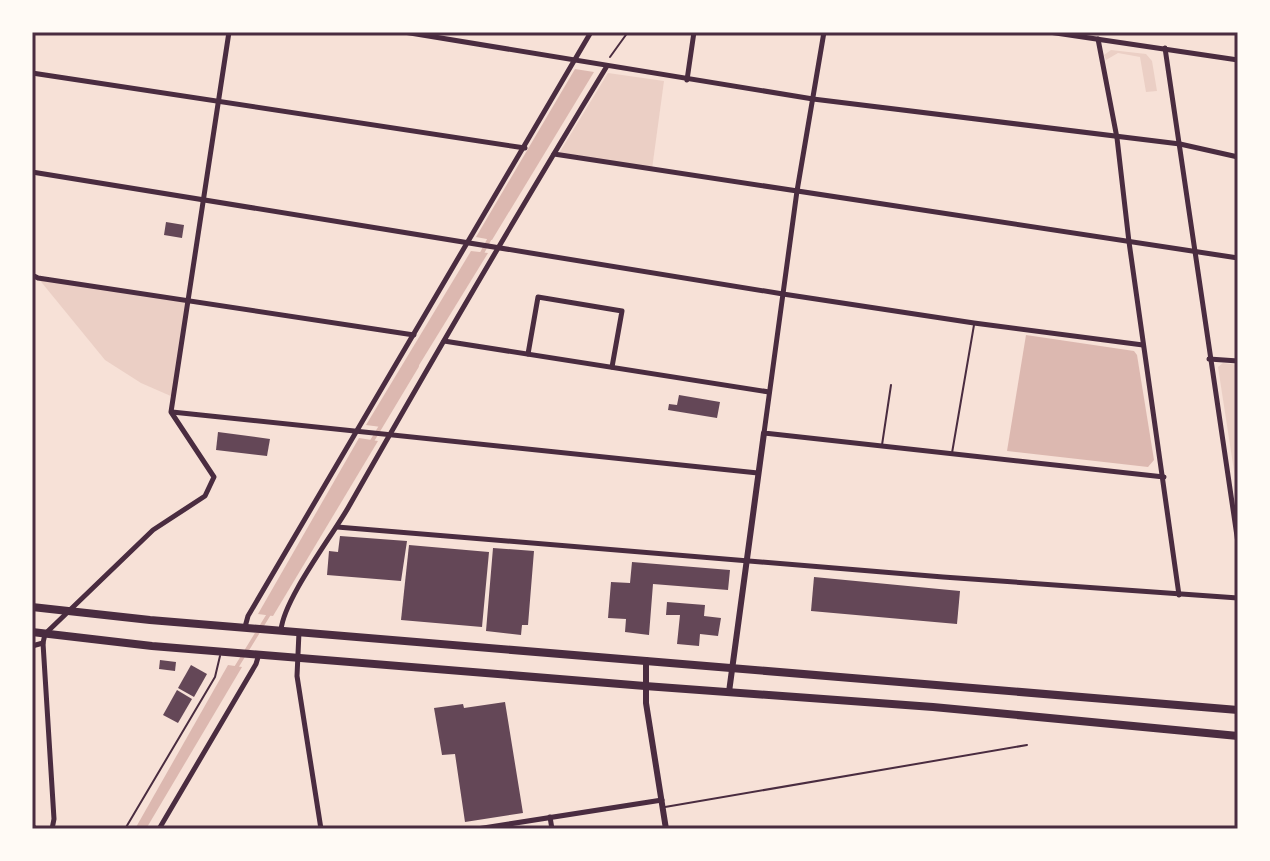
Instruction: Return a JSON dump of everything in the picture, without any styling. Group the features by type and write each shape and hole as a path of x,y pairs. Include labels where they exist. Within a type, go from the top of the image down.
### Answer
{"highway":[{"path":"32,607 1238,710"},
{"path":"32,632 44,639 933,707 1238,736"}],"street":[{"path":"32,646 44,639 153,530 205,496 211,488 214,477 171,412 229,32"},
{"path":"404,32 813,99 1180,144 1238,157"},
{"path":"246,627 248,616 362,430 414,335 578,62 591,32"},
{"path":"687,80 694,32"},
{"path":"729,692 797,191 824,32"},
{"path":"1049,32 1238,60"},
{"path":"1098,39 1117,138 1179,595"},
{"path":"1165,48 1238,543"},
{"path":"281,630 284,613 337,527 388,433 607,66"},
{"path":"32,73 525,148"},
{"path":"554,154 1238,258"},
{"path":"32,172 783,294 1143,345"},
{"path":"32,275 414,335"},
{"path":"528,354 538,297 622,311 612,367"},
{"path":"444,341 769,392"},
{"path":"1209,359 1238,361"},
{"path":"171,412 758,473"},
{"path":"764,433 1164,477"},
{"path":"337,527 1238,598"},
{"path":"299,632 297,676 321,829"},
{"path":"44,639 54,819 52,829"},
{"path":"159,829 256,664 256,654"},
{"path":"646,660 645,686 666,829"},
{"path":"477,829 662,804"},
{"path":"550,817 552,829"}],"lane":[{"path":"952,454 974,323"},
{"path":"881,446 891,385"},
{"path":"125,829 215,677 220,651"},
{"path":"662,804 1027,745"}],"path":[{"path":"607,66 613,51 628,32"}],"shaded area":[{"path":"1111,50 1146,54 1152,61 1157,91 1146,92 1140,57 1118,53 1106,60 1104,55"},
{"path":"575,69 594,72 492,240 476,237"},
{"path":"608,73 664,81 652,169 558,155"},
{"path":"471,251 488,253 381,427 366,425"},
{"path":"38,278 187,300 173,397 141,383 105,360"},
{"path":"1026,335 1134,351 1154,460 1148,467 1007,451"},
{"path":"1223,363 1238,365 1238,497 1218,367"},
{"path":"359,438 378,441 273,616 258,614"},
{"path":"228,665 242,667 146,829 135,829"}],"building":[{"path":"166,222 184,225 182,238 164,235"},
{"path":"679,395 720,402 717,418 668,410 669,404 677,405"},
{"path":"218,432 270,439 267,456 216,450"},
{"path":"340,536 407,541 401,581 327,575 329,551 338,552"},
{"path":"409,545 489,552 482,627 401,620"},
{"path":"493,548 534,551 528,625 522,625 521,635 486,631"},
{"path":"632,562 730,570 728,590 653,584 649,635 625,632 626,619 608,618 611,582 630,583"},
{"path":"814,577 960,591 957,624 811,611"},
{"path":"667,602 705,605 704,616 721,618 718,636 700,634 699,646 677,644 680,615 666,615"},
{"path":"160,660 176,662 175,671 159,669"},
{"path":"191,665 207,674 194,697 178,688"},
{"path":"177,690 192,699 178,723 163,715"},
{"path":"505,702 523,813 465,822 455,754 442,755 434,708 463,704 464,708"}],"waterway":[{"path":"481,255 492,234"},
{"path":"372,441 417,366"},
{"path":"234,671 269,614"}]}
